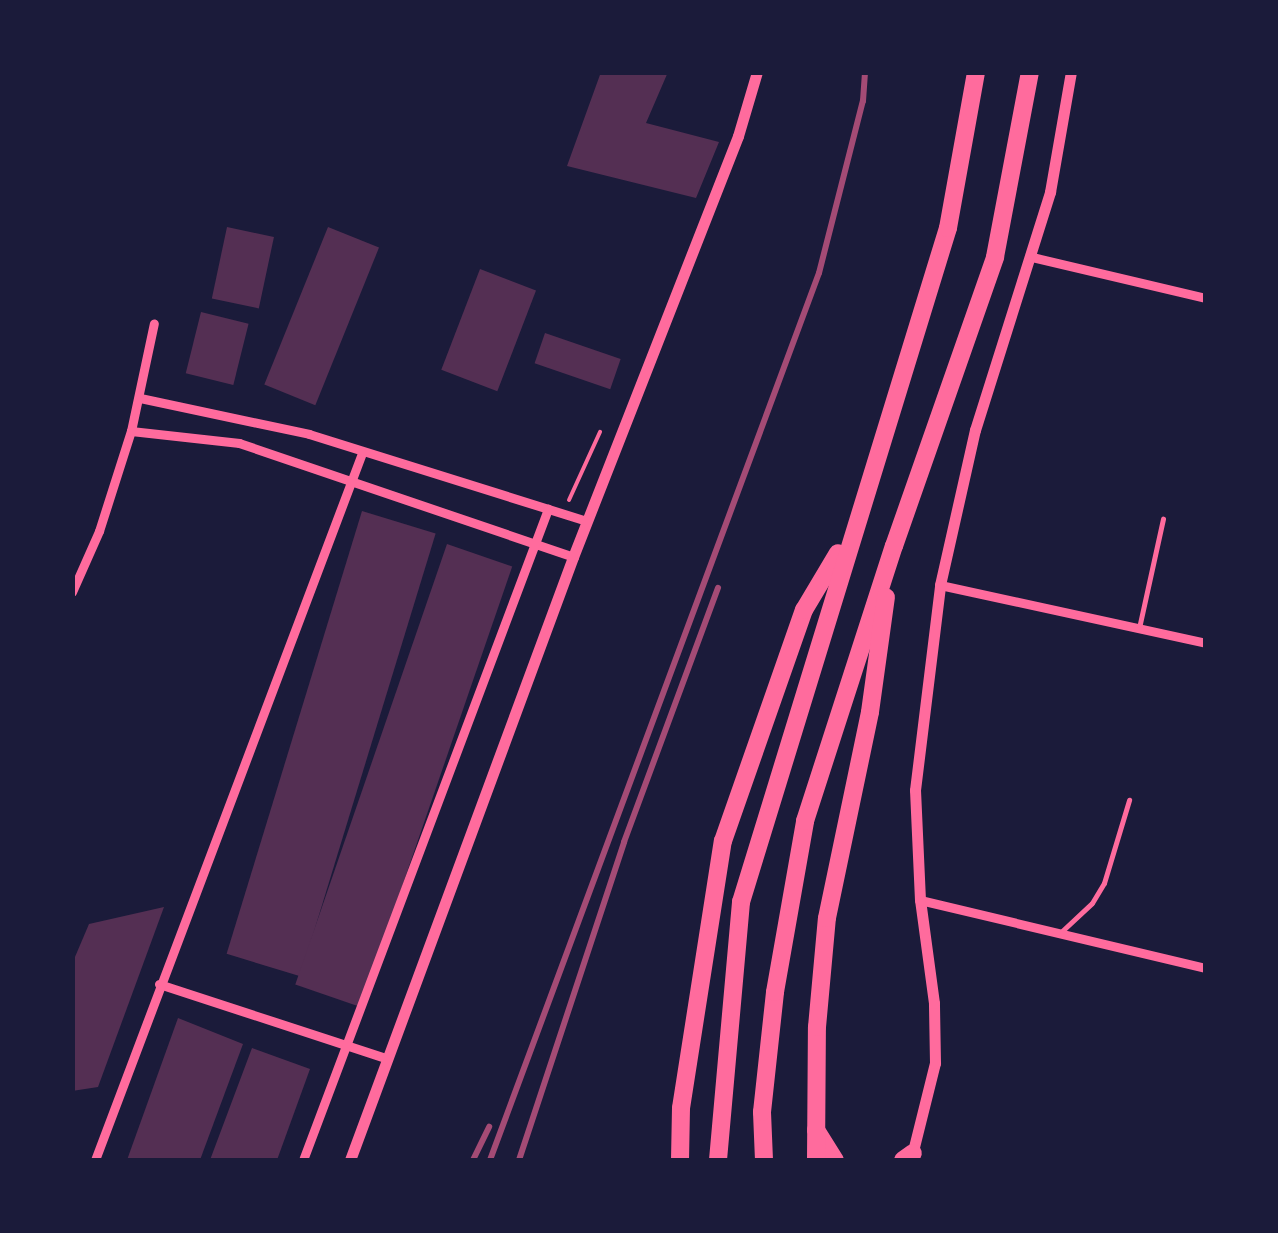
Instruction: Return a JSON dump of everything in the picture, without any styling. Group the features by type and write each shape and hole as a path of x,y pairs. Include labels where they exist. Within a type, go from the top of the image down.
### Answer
{"highway":[{"path":"718,1160 730,987 741,902 948,228 976,72"},
{"path":"764,1160 762,1112 776,992 805,822 894,546 995,257 1030,72"},
{"path":"680,1160 680,1108 723,841 804,610 853,528"},
{"path":"816,1160 817,1027 827,918 870,712 894,546"},
{"path":"815,1129 835,1160"}],"street":[{"path":"350,1160 587,521 738,136 757,72"},
{"path":"909,1158 935,1063 934,1003 920,900 915,790 940,585 976,430 1050,192 1071,72"},
{"path":"1032,256 1206,298"},
{"path":"72,592 99,531 131,431 154,324"},
{"path":"140,398 262,422 587,521"},
{"path":"131,431 239,443 573,558"},
{"path":"96,1160 362,452"},
{"path":"303,1160 548,509"},
{"path":"940,585 1206,643"},
{"path":"920,900 1206,968"},
{"path":"159,984 388,1059"}],"lane":[{"path":"1138,628 1163,519"},
{"path":"1058,934 1092,903 1104,883 1129,800"}],"path":[{"path":"562,513 600,432"}],"building":[{"path":"601,72 668,72 646,123 719,142 696,198 567,166"},
{"path":"227,227 274,237 259,308 212,298"},
{"path":"328,227 379,248 315,405 264,385"},
{"path":"480,269 536,291 497,391 441,370"},
{"path":"201,312 249,324 233,385 186,373"},
{"path":"545,333 621,359 610,389 535,363"},
{"path":"362,511 436,534 300,976 227,954"},
{"path":"447,544 512,566 361,1007 295,985"},
{"path":"164,907 98,1087 72,1091 72,964 89,924"},
{"path":"178,1018 243,1044 200,1160 127,1160"},
{"path":"252,1048 310,1069 277,1160 210,1160"}],"railway":[{"path":"490,1160 819,273 863,101 865,72"},
{"path":"519,1160 624,842 718,588"},
{"path":"473,1160 489,1127"}]}
